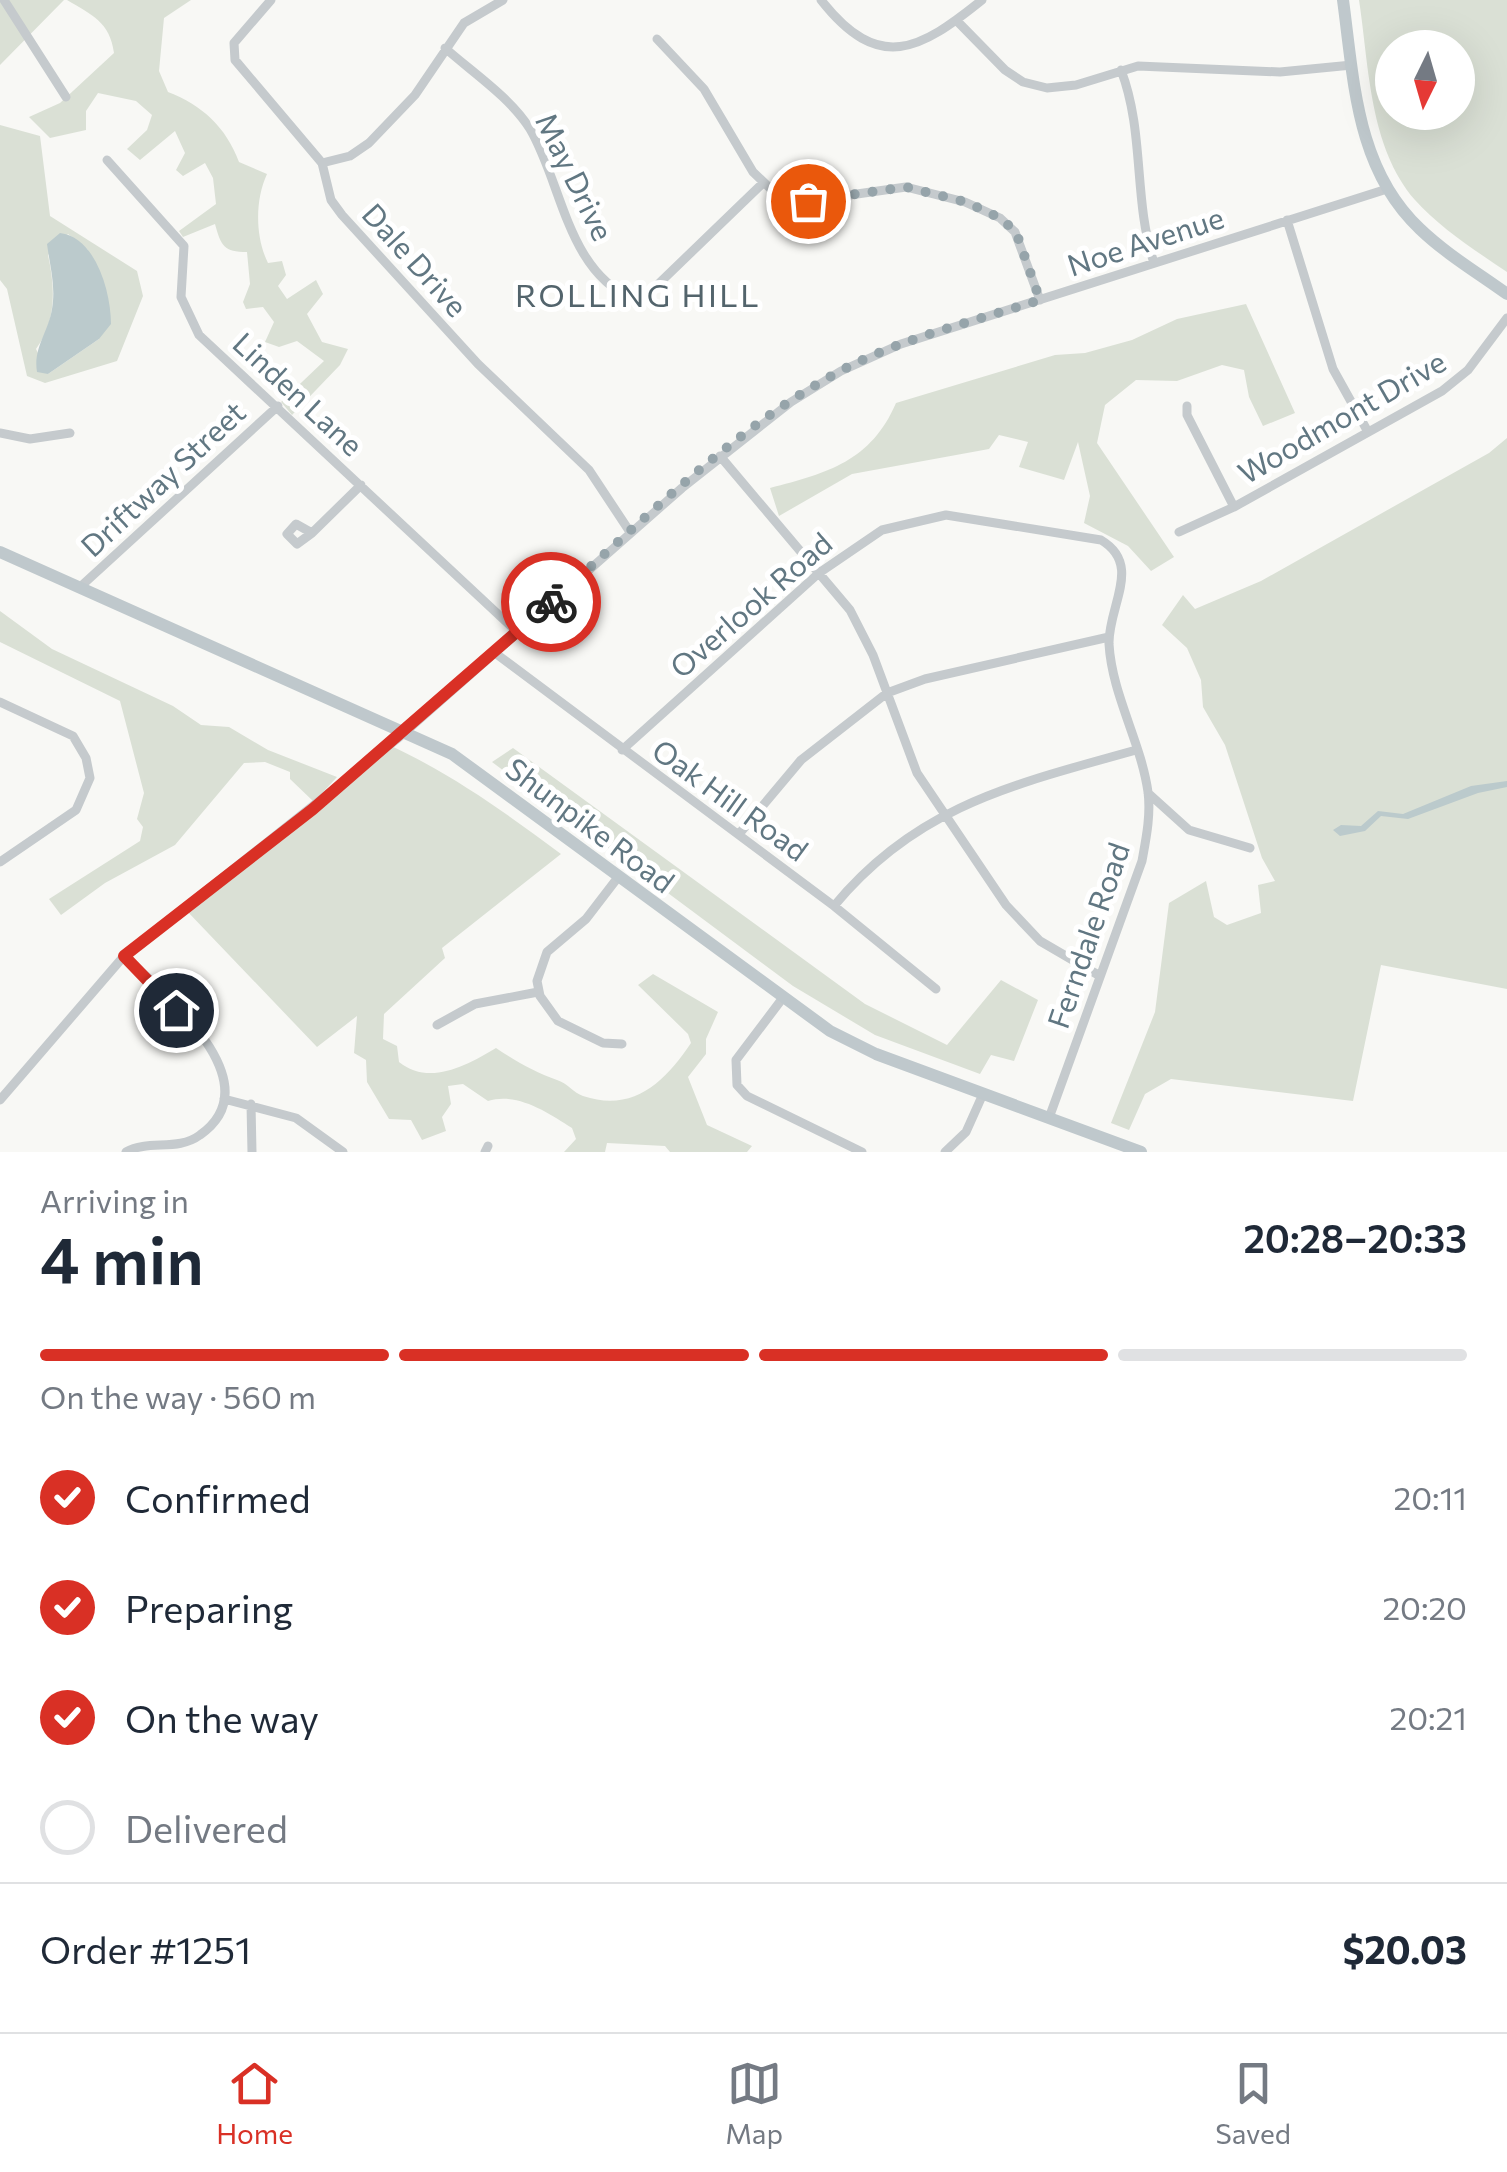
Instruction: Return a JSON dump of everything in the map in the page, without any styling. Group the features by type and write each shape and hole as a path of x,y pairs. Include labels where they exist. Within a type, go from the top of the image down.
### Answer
{"main road":[{"path":"1343,0 1359,119 1371,158 1387,189 1419,228 1507,294"},
{"name":"Shunpike Road","path":"0,552 406,731 478,771 782,999 876,1054 1141,1152"}],"street":[{"path":"4,0 66,97"},
{"name":"Dale Drive","path":"270,0 234,43 234,60 322,163 331,200 342,215 478,364 590,470 630,532"},
{"path":"322,163 350,156 368,143 415,95 464,22 503,0"},
{"path":"821,0 852,34 892,46 924,42 982,0"},
{"path":"957,21 1006,70 1036,86 1068,87 1121,70 1154,65 1280,72 1352,65"},
{"path":"657,39 704,89 763,183 785,197 801,201 906,187 966,202 1000,218 1016,232 1040,300"},
{"name":"May Drive","path":"445,48 526,123 573,236 606,278 633,299 648,294 763,183"},
{"path":"1121,70 1138,129 1142,219 1154,263"},
{"name":"Linden Lane","path":"106,160 184,246 182,297 198,333 517,632"},
{"name":"Noe Avenue","path":"2,1092 124,956 221,883 406,731 630,532 791,402 856,364 1040,300 1387,189"},
{"path":"1286,220 1333,368 1368,432"},
{"name":"Woodmont Drive","path":"1180,532 1234,507 1454,382 1507,318"},
{"name":"Driftway Street","path":"79,588 278,406"},
{"path":"1188,406 1187,415 1234,507"},
{"path":"0,432 30,439 70,433"},
{"path":"720,456 850,610 917,772 1023,924 1040,942 1100,976"},
{"path":"312,533 362,485"},
{"name":"Overlook Road","path":"622,750 818,572 882,530 946,515 1101,540"},
{"name":"Ferndale Road","path":"1048,1118 1142,861 1148,793 1109,637 1124,571 1116,551 1101,540"},
{"path":"739,834 801,760 887,693 925,678 1109,637"},
{"name":"Oak Hill Road","path":"494,652 834,906 936,988"},
{"path":"0,702 73,736 86,758 90,778 76,810 0,862"},
{"path":"834,906 897,842 943,814 988,792 1136,750"},
{"path":"1148,793 1189,830 1250,848"},
{"path":"619,876 586,919 547,952 538,976 538,992 550,1014 566,1026 603,1044 622,1044"},
{"path":"124,956 210,1045 224,1073 224,1099 210,1126 190,1141 126,1152"},
{"path":"438,1025 475,1004 538,992"},
{"path":"782,999 736,1060 737,1085 747,1096 862,1152"},
{"path":"945,1152 966,1132 983,1094"},
{"path":"224,1099 296,1118 342,1152"},
{"path":"251,1104 252,1152"}],"shaded area":[{"path":"0,0 64,0 0,65"},
{"path":"67,0 191,0 164,18 159,71 168,92 211,119 227,138 239,162 267,174 260,195 259,230 268,263 282,261 286,275 278,286 287,299 316,280 323,294 307,314 322,342 348,349 340,365 292,415 281,402 324,361 297,341 279,347 265,342 274,322 263,307 246,309 243,302 250,284 247,252 225,246 215,224 183,237 179,231 216,204 213,178 205,163 183,176 176,170 185,153 175,131 140,160 127,149 147,130 152,115 136,101 98,93 86,111 86,130 50,138 29,117 60,103 114,53 104,27"},
{"path":"1359,0 1507,0 1507,272 1459,239 1415,200 1388,156 1380,130 1475,130 1475,30 1375,30 1375,108"},
{"path":"0,125 40,136 50,216 137,271 143,296 117,361 45,383 27,376 7,289 0,280","holes":["68,234 88,250 99,339 48,374 36,349 51,315 48,255"]},
{"path":"60,233 73,237 92,255 108,297 111,324 99,339 48,374 37,372 36,363 53,301 47,244"},
{"path":"1246,304 1295,413 1263,426 1249,397 1244,370 1222,365 1177,381 1136,380 1105,405 1097,443 1174,557 1151,571 1128,546 1084,523 1090,496 1078,442 1064,480 1019,467 1028,442 999,435 989,449 852,474 779,516 770,488 811,477 845,462 874,439 896,403 1055,355 1085,353 1132,340 1177,319"},
{"path":"1507,438 1507,989 1381,965 1353,1101 1171,1079 1145,1094 1129,1130 1111,1123 1155,1012 1169,903 1206,881 1214,917 1227,925 1261,913 1258,885 1275,881 1262,858 1225,745 1203,707 1201,680 1187,648 1162,625 1183,595 1195,609 1261,581 1489,453"},
{"path":"0,611 52,649 173,706 201,725 229,727 268,750 337,777 314,802 290,779 290,772 265,762 244,763 175,845 105,883 61,915 49,899 140,841 143,827 137,819 144,793 120,701 0,642"},
{"path":"389,745 457,781 561,854 442,948 445,958 384,1014 383,1039 397,1046 399,1062 411,1069 435,1073 460,1067 496,1048 583,1096 601,1100 632,1097 659,1081 691,1043 688,1034 638,985 653,974 718,1012 706,1039 706,1054 688,1077 707,1125 752,1146 747,1152 670,1152 665,1146 607,1143 605,1152 564,1152 576,1139 572,1128 521,1101 488,1101 463,1084 448,1086 451,1104 442,1117 446,1131 422,1140 411,1120 389,1119 367,1082 366,1060 354,1053 357,1016 317,1047 186,910"},
{"path":"513,748 865,1004 947,1045 1001,980 1038,1000 1014,1061 991,1055 980,1074 875,1035 793,986 492,762"},
{"path":"1507,781 1507,787 1478,793 1408,819 1381,816 1365,831 1340,836 1333,830 1341,825 1361,826 1378,811 1403,814 1471,786"}],"way so far":[{"path":"551,602 720,456 809,390 899,345 1040,300 1016,232 1000,218 966,202 944,193 906,187 808,201"}],"district":[{"name":"ROLLING HILL","path":"638,294"}],"route":[{"path":"176,1010 124,956 313,809 551,602"}]}
